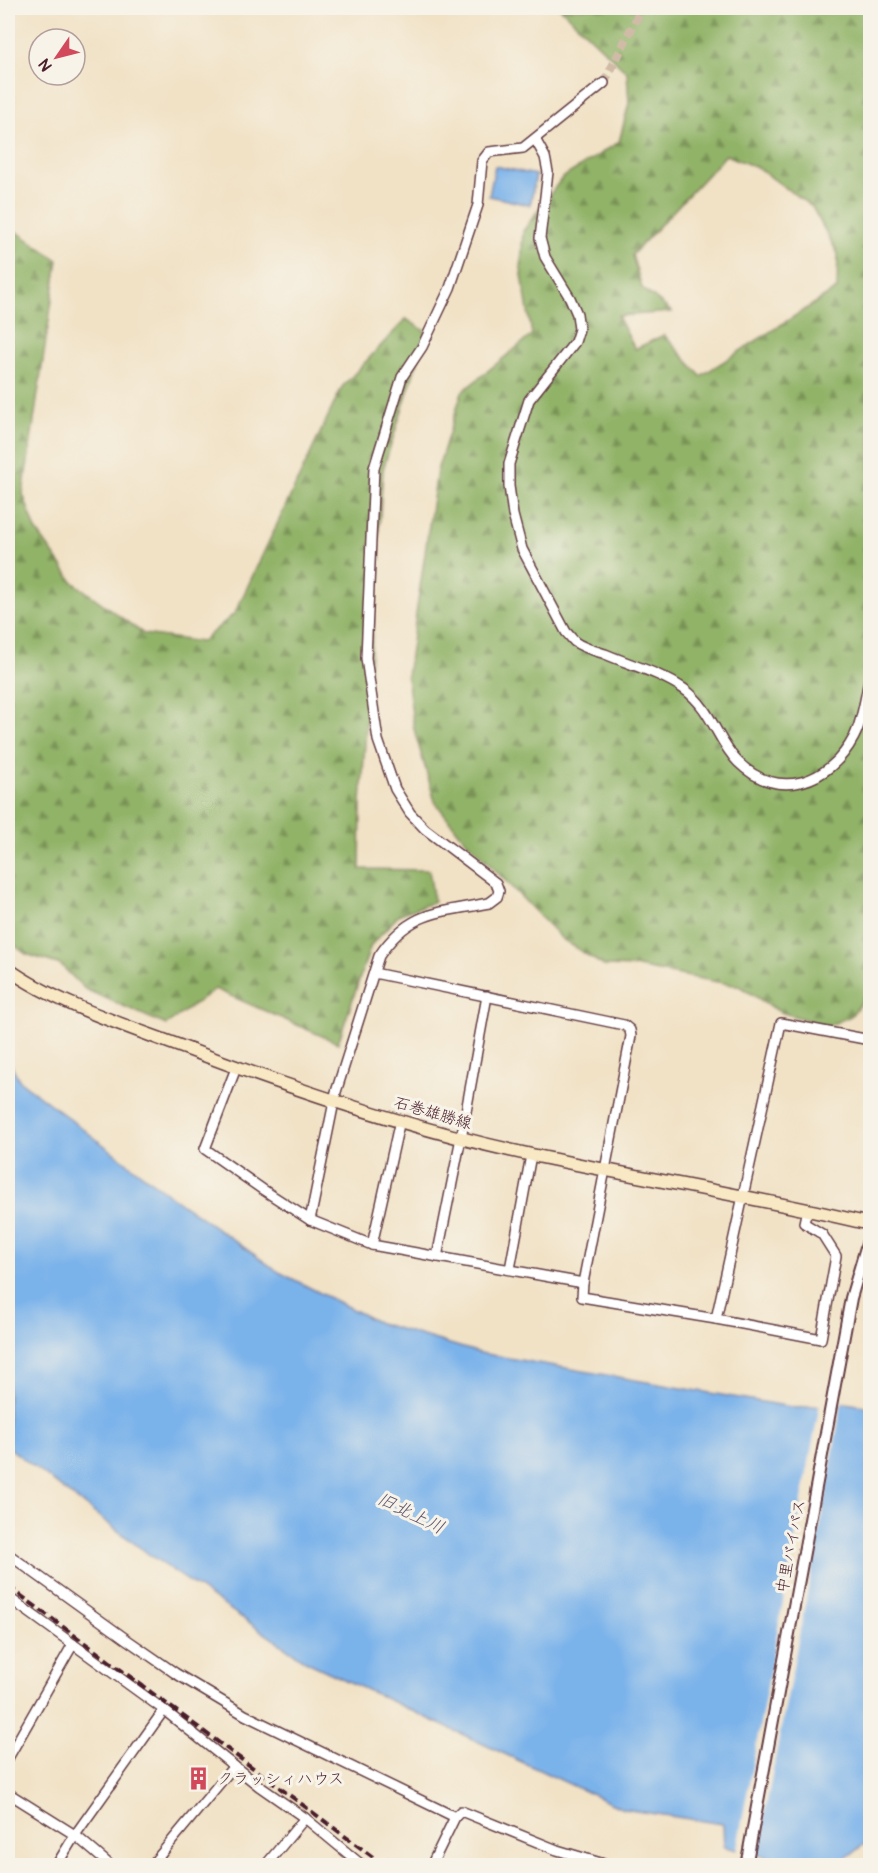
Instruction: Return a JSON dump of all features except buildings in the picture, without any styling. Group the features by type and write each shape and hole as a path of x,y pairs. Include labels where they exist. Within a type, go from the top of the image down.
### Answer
{"main road":[{"name":"石巻雄勝線","path":"8,969 71,1003 123,1025 236,1068 400,1120 531,1155 743,1195 870,1224"}],"street":[{"path":"310,1220 336,1092 379,956 391,938 411,922 424,916 489,903 497,897 499,891 496,883 425,829 410,813 395,789 378,740 366,658 374,468 402,376 422,347 450,288 478,205 482,161 489,152 523,148 604,83"},
{"path":"535,140 545,157 548,171 540,238 545,257 577,314 579,328 574,342 529,400 509,464 509,486 513,515 522,549 566,632 576,643 653,673 689,693 710,716 736,760 755,777 779,783 800,783 821,775 839,762 855,735 870,675"},
{"path":"374,972 624,1025 630,1030 632,1036 583,1282 582,1297 821,1339 836,1256 822,1234 804,1223 807,1209"},
{"path":"437,1257 462,1138 486,996"},
{"path":"716,1319 781,1023 870,1040"},
{"path":"236,1068 205,1149 310,1220 372,1245 583,1282"},
{"path":"372,1245 400,1120"},
{"path":"510,1269 531,1155"},
{"name":"中里バイパス","path":"746,1866 851,1298 870,1233"},
{"path":"8,1554 136,1646 245,1715 455,1817"},
{"path":"8,1597 164,1710 234,1766 305,1818 363,1866"},
{"path":"8,1758 72,1644"},
{"path":"56,1866 75,1835 164,1710"},
{"path":"151,1866 234,1766"},
{"path":"8,1793 75,1835 111,1866"},
{"path":"431,1866 455,1817 461,1811 557,1850 610,1866"},
{"path":"264,1866 305,1818"}],"green space":[{"path":"560,8 870,8 870,996 864,998 851,1016 828,1026 780,1012 739,986 637,967 604,966 562,939 460,834 435,802 414,729 407,676 437,471 462,392 532,335 521,269 523,231 562,178 619,142 629,103 627,72","holes":["726,155 758,168 812,207 838,254 837,289 701,376 664,335 635,349 618,316 672,312 642,288 632,255"]},
{"path":"8,231 17,232 58,260 23,494 36,530 73,582 144,634 201,642 235,613 342,387 406,319 427,332 383,469 361,803 360,869 429,870 434,902 400,914 371,945 338,1043 215,989 166,1025 85,989 61,965 26,954 8,940"}],"water":[{"path":"495,166 536,175 530,205 489,196"},
{"name":"旧北上川","path":"8,1059 20,1081 168,1194 279,1272 379,1323 480,1353 797,1408 846,1403 870,1407 870,1840 836,1865 802,1865 724,1847 723,1824 623,1809 307,1662 147,1553 8,1447"}],"pier":[{"path":"842,1401 756,1858 736,1853 820,1403"}],"tunnel":[{"path":"604,83 642,8"}],"railway":[{"path":"8,1586 385,1866"}],"place":[{"name":"クラッシィハウス","path":"199,1778"}]}
